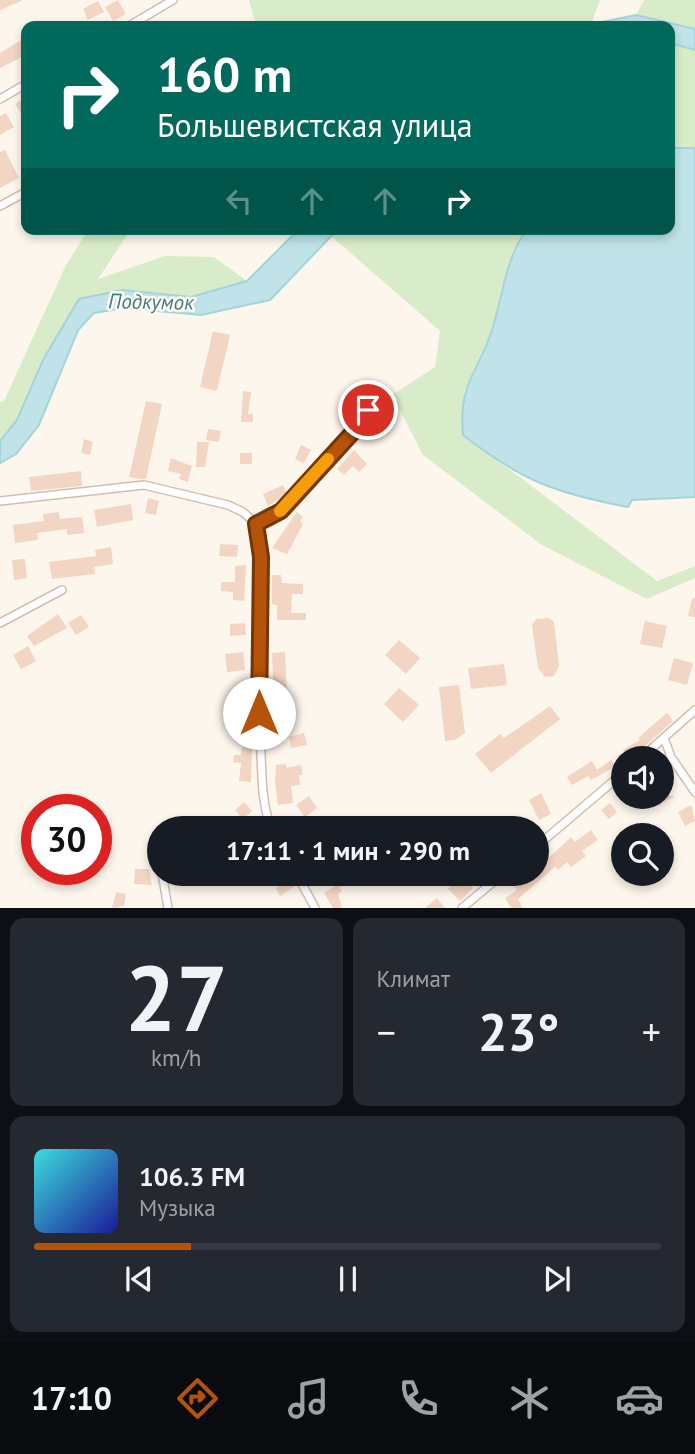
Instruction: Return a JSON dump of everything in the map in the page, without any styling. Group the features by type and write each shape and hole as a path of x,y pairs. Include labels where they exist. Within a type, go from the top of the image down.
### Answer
{"street":[{"path":"137,21 173,0"},
{"path":"0,99 21,88"},
{"path":"0,206 21,195"},
{"path":"256,524 281,511 354,431 368,410"},
{"path":"0,501 144,485 228,505 243,512 256,524 261,557 260,738 266,816"},
{"path":"0,623 62,590"},
{"path":"655,746 695,710"},
{"path":"664,738 671,758 695,792"},
{"path":"549,836 611,783"},
{"path":"164,886 168,908"},
{"path":"303,886 315,908"},
{"path":"462,908 488,886"}],"green space":[{"path":"249,0 600,0 592,21 255,21"},
{"path":"644,0 695,0 695,29 675,24 675,21 636,15"},
{"path":"675,44 695,50 695,148 675,148"},
{"path":"85,235 127,235 98,279 165,256 214,257 247,281 191,297 122,290 79,299 43,360 17,420 0,441 0,402 4,401 66,265"},
{"path":"330,235 523,235 501,289 493,328 464,392 464,435 657,581 695,566 695,578 647,599 542,545 423,455 392,395 435,367 440,331"}],"water":[{"path":"636,15 661,21 607,21"},
{"path":"675,24 695,29 695,50 675,44"},
{"path":"675,148 695,148 695,497 632,500 628,507 580,496 522,474 503,464 463,435 462,417 467,389 493,327 510,264 523,235 675,235"},
{"name":"Подкумок","path":"293,235 332,235 270,300 201,315 124,308 94,313 78,330 39,425 16,454 0,463 0,441 17,420 43,360 79,299 122,290 191,297 247,281"}],"building":[{"path":"0,0 23,0 0,10"},
{"path":"118,0 126,14 113,21 105,7"},
{"path":"98,1 104,12 88,20 83,9"},
{"path":"21,40 21,58 0,68 0,53"},
{"path":"21,100 21,113 15,104"},
{"path":"6,113 14,127 0,135 0,116"},
{"path":"5,150 19,178 0,188 0,152"},
{"path":"213,331 230,335 217,391 200,387"},
{"path":"243,391 251,392 248,414 253,414 253,422 241,422"},
{"path":"146,401 162,404 146,479 141,479 129,477"},
{"path":"208,429 221,431 219,442 206,440"},
{"path":"84,439 93,442 90,455 81,453"},
{"path":"197,442 209,442 205,467 196,467"},
{"path":"301,445 311,450 304,463 295,459"},
{"path":"354,450 367,464 359,472 353,466 344,475 337,469"},
{"path":"240,453 252,453 252,464 240,464"},
{"path":"171,458 192,466 188,482 179,479 181,474 168,471"},
{"path":"81,471 82,486 31,491 29,477"},
{"path":"283,485 287,494 268,506 263,494"},
{"path":"148,498 159,501 156,515 145,513"},
{"path":"131,504 133,520 97,527 94,510"},
{"path":"59,512 60,519 82,517 84,533 67,535 67,529 37,533 38,540 15,543 13,525 44,521 43,514"},
{"path":"297,512 303,517 300,521 303,524 287,554 272,548"},
{"path":"220,544 238,545 237,557 219,556"},
{"path":"111,547 113,564 94,567 95,574 52,579 49,562 96,556 95,550"},
{"path":"25,559 27,578 14,580 12,560"},
{"path":"246,565 244,601 233,600 233,592 221,591 221,582 235,582 235,566"},
{"path":"272,575 281,575 282,583 303,584 303,594 292,594 291,613 306,613 306,620 277,620 277,605 272,604"},
{"path":"692,598 695,598 695,617 688,616"},
{"path":"58,614 67,628 34,646 27,636"},
{"path":"81,615 89,627 76,635 68,623"},
{"path":"549,618 554,622 559,666 554,676 545,677 538,668 532,625 536,619"},
{"path":"645,621 667,626 662,648 640,644"},
{"path":"245,623 246,635 230,636 230,624"},
{"path":"399,640 420,658 406,674 385,655"},
{"path":"28,646 36,661 21,669 13,655"},
{"path":"243,652 245,670 227,672 225,654"},
{"path":"285,652 289,735 275,736 272,653"},
{"path":"674,658 693,663 687,685 668,680"},
{"path":"504,664 507,685 471,689 468,668"},
{"path":"459,685 465,733 455,740 445,741 439,687"},
{"path":"399,688 419,705 403,722 384,704"},
{"path":"550,706 560,719 491,773 475,754 500,734 504,738"},
{"path":"667,713 673,721 645,746 630,746 640,740 638,738"},
{"path":"243,714 254,714 254,725 244,725"},
{"path":"304,733 307,745 291,748 289,737"},
{"path":"242,747 252,748 251,782 239,781 241,763 233,762 234,755 241,755"},
{"path":"611,760 611,769 591,780 588,776 572,785 567,777 592,761 597,770"},
{"path":"286,764 286,768 301,765 303,775 299,775 300,785 291,786 293,803 278,805 276,765"},
{"path":"541,793 551,814 537,816 529,800"},
{"path":"309,796 317,808 304,816 296,805"},
{"path":"244,802 252,811 246,816 240,816 235,810"},
{"path":"610,803 611,809 617,812 609,819 601,810"},
{"path":"691,805 695,821 685,826 678,812"},
{"path":"591,830 598,840 582,851 586,856 571,867 567,862 558,870 555,867 549,872 549,858 571,837 575,842"},
{"path":"135,869 147,869 147,885 134,884"},
{"path":"279,886 294,887 280,896 276,888"},
{"path":"339,886 342,891 338,894 342,908 333,908 324,893"},
{"path":"451,886 473,888 460,901 448,889"},
{"path":"533,886 518,899 523,908 511,908 505,898 517,890 514,887"},
{"path":"116,892 126,894 124,906 112,908"},
{"path":"437,898 445,908 425,908"}],"slow traffic":[{"path":"280,511 328,459"}],"route":[{"path":"259,713 261,557 256,524 281,511 354,431 368,410"}]}
